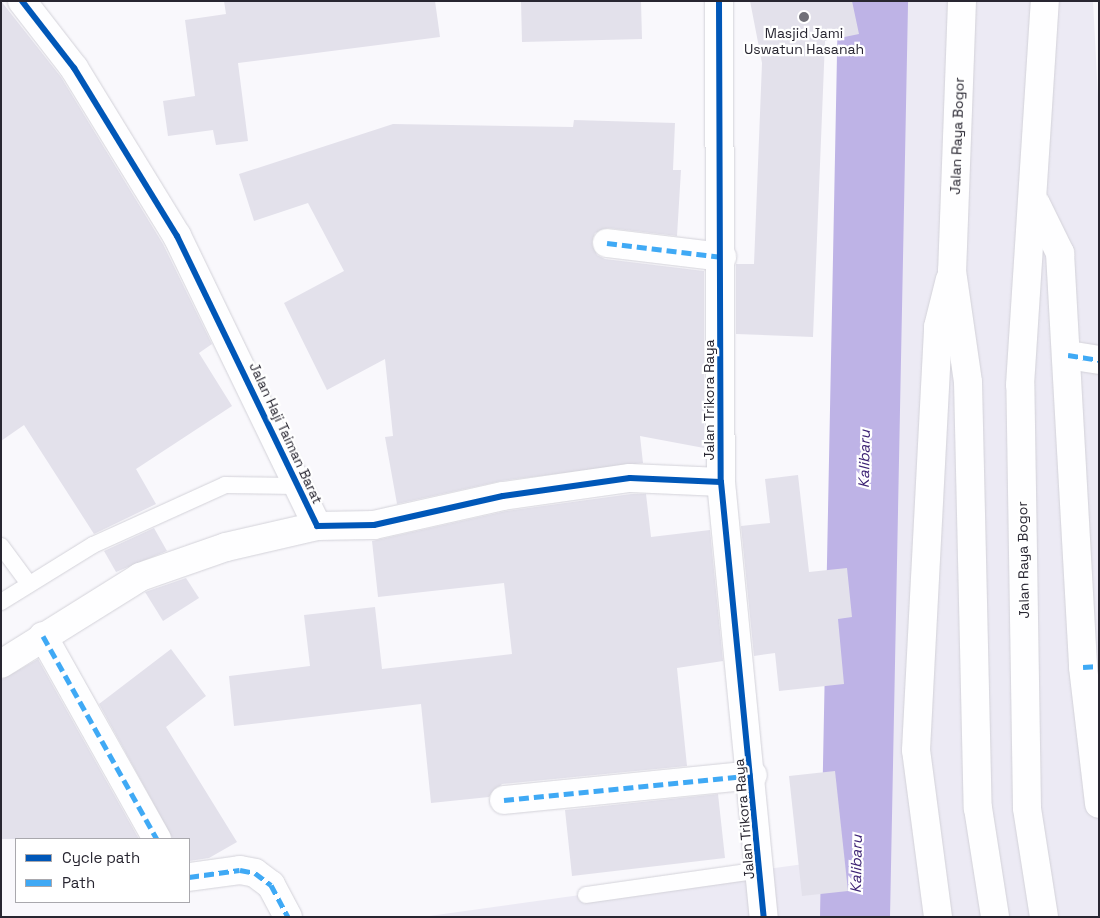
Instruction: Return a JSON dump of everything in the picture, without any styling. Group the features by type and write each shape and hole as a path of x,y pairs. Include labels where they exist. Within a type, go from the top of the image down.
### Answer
{"main road":[{"name":"Jalan Haji Taiman Barat","path":"22,1 74,68 177,236 295,486 316,526"},
{"name":"Jalan Trikora Raya","path":"719,1 722,257 721,482 753,775 762,870 764,917"},
{"name":"Jalan Raya Bogor","path":"962,1 952,271 968,382 978,808 995,917"},
{"name":"Jalan Raya Bogor","path":"1044,917 1027,808 1020,385 1035,203 1045,1"},
{"name":"Jalan Raya Bogor","path":"1035,203 1060,253 1091,666 1099,804"},
{"path":"607,243 722,257"},
{"name":"Jalan Raya Bogor","path":"938,917 916,750 938,327 952,271"},
{"path":"1068,355 1099,360"},
{"path":"1,664 43,636 149,573 226,547 316,526 374,525 503,496 630,478 721,482"},
{"path":"43,636 156,838"},
{"path":"504,800 753,775"},
{"path":"190,877 240,870 255,873 272,885 288,917"}],"lane":[{"path":"1,602 29,584 153,514 225,485 295,486"},
{"path":"1,546 29,584"},
{"path":"586,895 762,870"}],"shaded area":[{"path":"907,1 1093,1 1099,116 1099,917 422,917 862,856 856,452"}],"building":[{"path":"1,1 61,77 163,244 212,344 199,353 232,406 136,469 156,504 94,534 24,425 1,441"},
{"path":"224,1 435,1 440,37 238,63 248,141 216,145 213,130 168,136 163,101 195,96 185,20 226,14"},
{"path":"521,1 641,1 642,39 522,42"},
{"path":"750,1 852,1 859,34 825,41 813,337 736,334 736,264 754,264 762,63"},
{"path":"574,120 675,123 673,170 681,170 677,236 608,228 595,233 592,242 597,255 605,259 704,271 704,448 640,436 643,463 501,481 397,504 385,437 393,436 385,359 327,390 284,303 344,271 308,203 254,221 239,174 393,124 573,127"},
{"path":"798,475 809,572 847,568 852,617 838,619 844,684 779,691 775,653 754,656 741,526 770,523 765,479"},
{"path":"631,494 646,494 651,537 710,530 723,661 677,668 687,766 502,784 489,797 431,803 421,704 234,726 229,676 310,666 304,615 375,607 382,669 512,654 504,583 378,597 372,541 506,511"},
{"path":"154,528 167,551 116,572 104,551"},
{"path":"186,578 199,598 163,621 145,592"},
{"path":"171,649 206,696 166,727 237,842 209,858 190,861 190,838 172,838 99,704"},
{"path":"38,659 138,838 1,839 1,680"},
{"path":"835,771 848,891 802,896 789,776"},
{"path":"718,794 725,858 572,876 565,810"}],"waterway":[{"name":"Kalibaru","path":"855,917 873,1"}],"marked path":[{"path":"607,243 722,257"},
{"path":"1068,355 1099,360"},
{"path":"43,636 156,838"},
{"path":"1083,667 1099,666"},
{"path":"504,800 753,775"},
{"path":"190,877 240,870 255,873 271,885 288,917"}],"cycle path":[{"path":"22,1 74,68 177,236 317,526 374,525 503,496 630,478 721,482"},
{"path":"719,1 721,482 764,917"}],"place":[{"name":"Masjid Jami Uswatun Hasanah","path":"804,17"}]}
